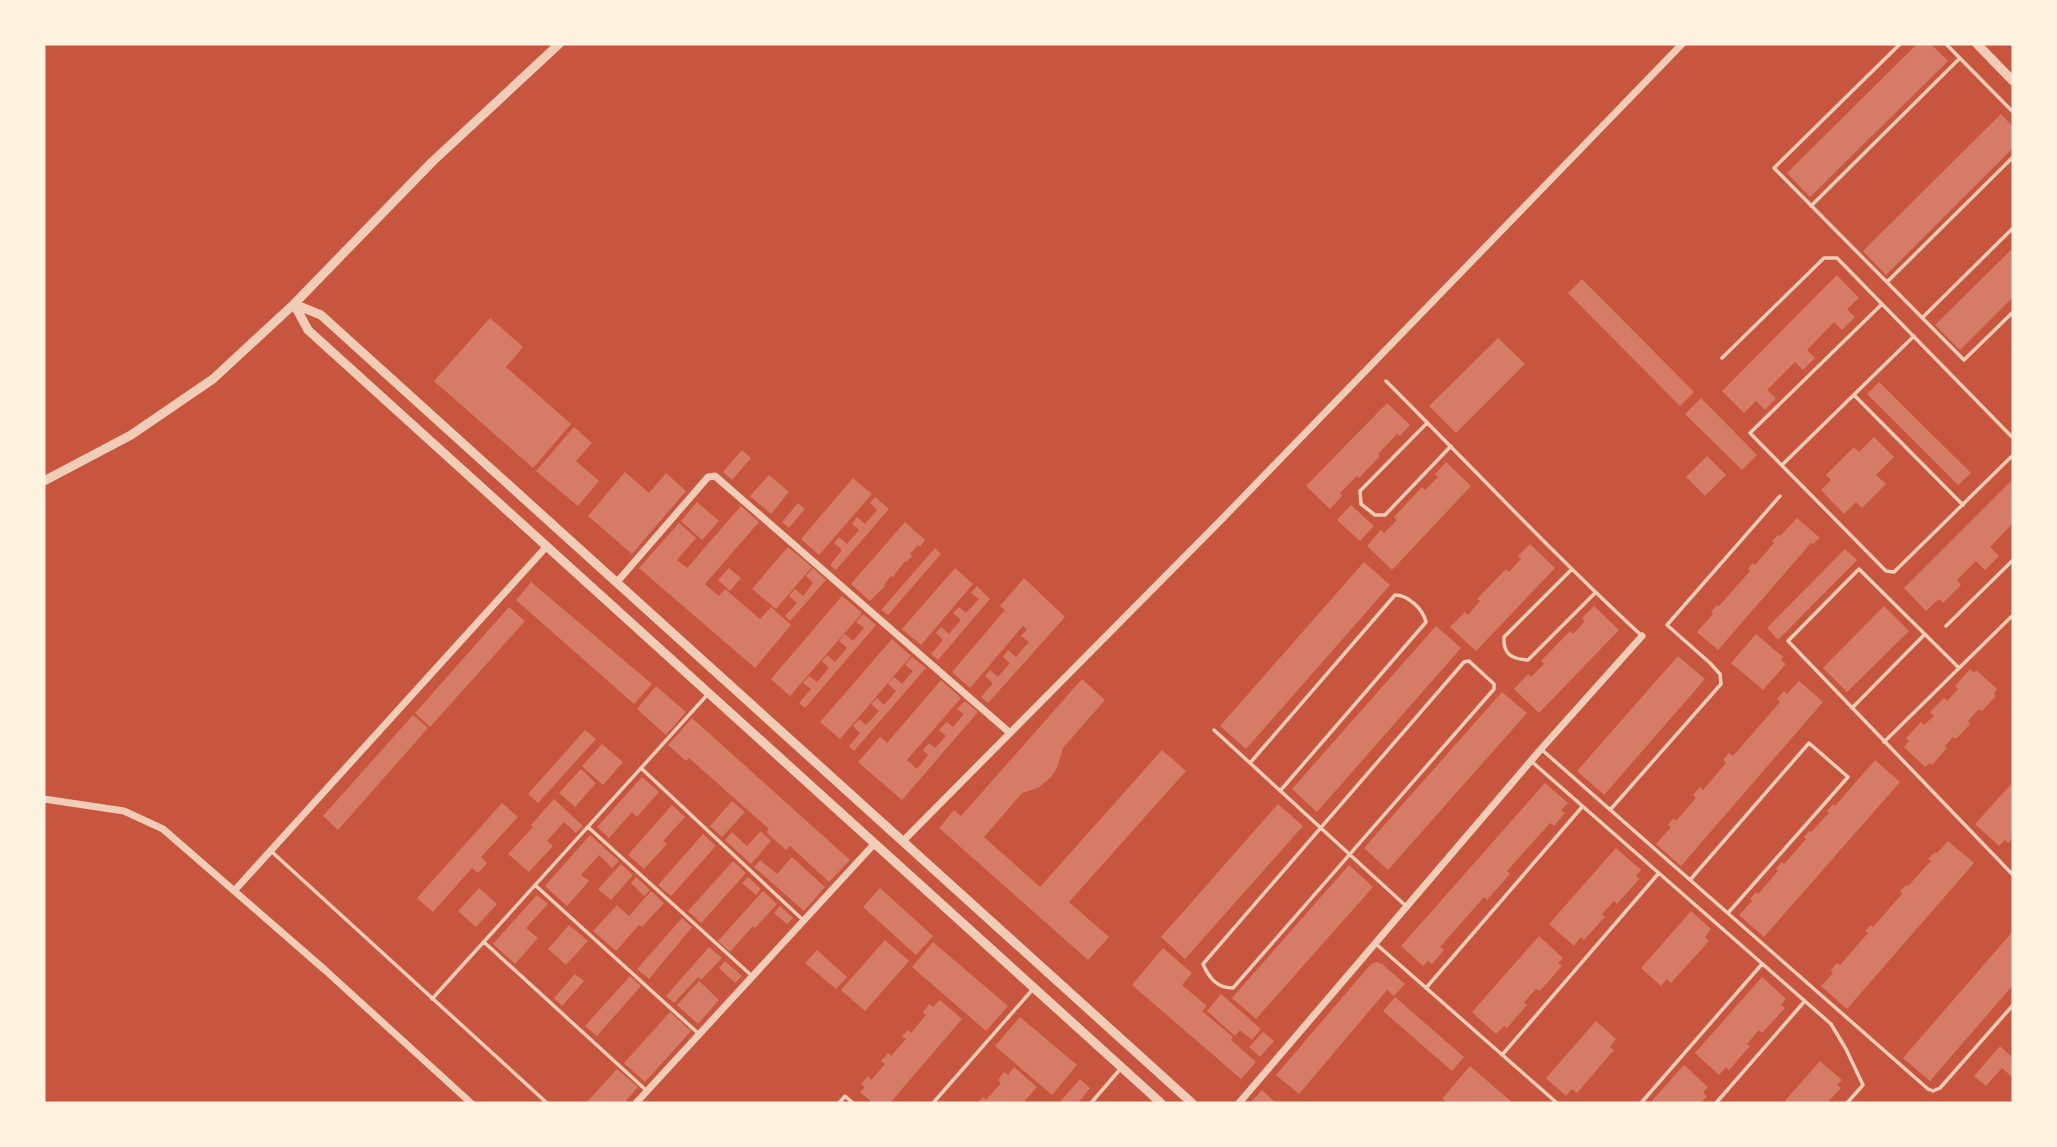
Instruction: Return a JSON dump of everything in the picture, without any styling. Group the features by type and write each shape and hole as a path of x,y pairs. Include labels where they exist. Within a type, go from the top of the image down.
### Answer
{"street":[{"path":"44,481 131,435 213,379 294,303 432,162 559,44"},
{"path":"903,841 1223,518 1682,44"},
{"path":"1977,44 2013,80"},
{"path":"294,303 308,330 1161,1103"},
{"path":"294,303 321,314 1192,1103"},
{"path":"617,582 708,477 716,475 1010,733"},
{"path":"234,891 547,546"},
{"path":"1239,1103 1531,761 1642,636"},
{"path":"44,799 124,811 163,829 325,970 471,1103"},
{"path":"636,1103 875,843"}],"lane":[{"path":"1900,44 1774,169 1964,360 2013,312"},
{"path":"1946,44 2013,112"},
{"path":"1811,206 1960,58"},
{"path":"1887,282 2013,157"},
{"path":"1922,318 2013,228"},
{"path":"1722,358 1824,258 1837,258 2013,438"},
{"path":"1882,304 1750,433 1886,571 1894,572 2013,455"},
{"path":"1782,466 1914,336"},
{"path":"1386,381 1530,530 1642,636"},
{"path":"1854,395 1963,505"},
{"path":"1427,422 1360,491 1362,504 1375,515 1385,515 1451,446"},
{"path":"1611,810 1721,684 1716,668 1667,625 1780,496"},
{"path":"1946,626 2013,560"},
{"path":"1571,569 1504,637 1504,647 1510,655 1516,659 1528,660 1595,593"},
{"path":"1959,668 1859,569 1788,641 2013,875"},
{"path":"1250,762 1395,595 1407,598 1424,615 1426,622 1280,791"},
{"path":"1884,742 2013,615"},
{"path":"1852,708 1925,634"},
{"path":"1464,662 1469,662 1494,684 1494,689 1350,854 1233,988 1219,986 1207,974 1203,964 1464,662"},
{"path":"432,999 709,693"},
{"path":"1214,730 1407,907"},
{"path":"1690,880 1809,743 1848,777 1728,914"},
{"path":"1541,750 1933,1091 1940,1088 2013,1005"},
{"path":"1531,761 1831,1024 1863,1085 1847,1103"},
{"path":"641,768 804,920"},
{"path":"1426,988 1583,806"},
{"path":"588,827 752,977"},
{"path":"271,851 547,1103"},
{"path":"1502,1055 1658,873"},
{"path":"536,885 699,1034"},
{"path":"484,942 647,1091"},
{"path":"1375,943 1557,1103"},
{"path":"1641,1103 1762,964"},
{"path":"933,1103 1034,988"},
{"path":"1716,1103 1805,1001"},
{"path":"1091,1103 1122,1067"},
{"path":"839,1103 845,1096 853,1103"}],"building":[{"path":"1917,44 1931,44 1948,61 1810,197 1787,173"},
{"path":"2001,114 2013,127 2013,148 1886,275 1863,251"},
{"path":"2013,248 2013,297 1960,350 1935,325"},
{"path":"1837,275 1859,298 1847,309 1855,317 1842,330 1834,322 1807,350 1815,358 1803,370 1795,362 1767,390 1776,398 1765,410 1756,401 1744,413 1722,391"},
{"path":"1582,279 1694,392 1680,406 1568,293"},
{"path":"490,318 523,347 506,367 571,424 533,468 434,381"},
{"path":"1498,338 1525,364 1456,433 1429,406"},
{"path":"1879,382 1971,473 1958,485 1867,394"},
{"path":"1701,398 1757,455 1742,470 1685,414"},
{"path":"1387,403 1410,425 1400,436 1397,434 1359,478 1357,476 1340,493 1342,496 1330,509 1306,486"},
{"path":"574,427 592,443 576,461 599,481 578,506 536,471"},
{"path":"1874,437 1894,457 1876,475 1886,484 1862,508 1856,502 1844,514 1821,490 1831,480 1826,475 1854,447 1859,452"},
{"path":"742,450 751,458 732,480 723,472"},
{"path":"1707,456 1726,475 1705,496 1686,477"},
{"path":"1446,462 1471,486 1392,570 1367,546 1381,530 1384,533 1397,520 1394,517 1422,487 1425,490 1438,477 1435,474"},
{"path":"625,472 649,493 666,473 686,491 632,554 588,516"},
{"path":"769,475 789,492 771,514 750,496"},
{"path":"853,478 872,494 819,555 801,539"},
{"path":"2013,479 2013,523 1990,547 1999,556 1985,570 1976,561 1957,580 1961,585 1943,603 1939,599 1926,611 1904,588"},
{"path":"875,497 889,509 836,570 830,565 842,550 834,543 839,537 847,544 859,530 852,524 857,517 865,524 877,510 870,503"},
{"path":"697,502 719,521 702,540 681,521"},
{"path":"798,503 805,509 789,528 782,522"},
{"path":"1351,505 1374,526 1360,541 1337,520"},
{"path":"741,506 759,522 705,584 719,596 725,589 760,619 771,607 791,625 755,668 639,568 679,523 696,538 677,560 687,568"},
{"path":"1797,518 1820,538 1811,543 1718,650 1697,632 1713,614 1711,612 1717,605 1719,606 1750,571 1748,569 1753,563 1755,565 1774,543 1772,541"},
{"path":"905,522 925,540 870,601 851,584"},
{"path":"1530,544 1555,568 1476,651 1450,627 1465,612 1468,615 1480,601 1477,599 1506,569 1509,572 1521,559 1518,556"},
{"path":"788,547 812,567 776,609 752,589"},
{"path":"935,548 941,554 888,615 881,610"},
{"path":"1845,549 1857,560 1778,640 1767,628"},
{"path":"1364,562 1390,585 1246,749 1220,726"},
{"path":"729,568 741,578 730,591 718,580"},
{"path":"813,568 826,580 790,621 785,616 797,603 789,596 795,589 803,596 813,583 806,576"},
{"path":"955,568 973,584 921,645 902,629"},
{"path":"1024,578 1065,617 988,703 981,697 993,683 985,676 990,670 998,677 1010,663 1003,657 1008,650 1016,657 1029,642 1021,636 1027,629 1023,626 970,688 952,672 1005,610 1000,606"},
{"path":"531,582 652,684 634,704 516,600"},
{"path":"977,586 990,599 938,660 931,654 943,640 936,633 941,627 949,634 961,620 953,613 959,607 966,613 979,599 971,593"},
{"path":"842,596 862,613 790,696 771,679"},
{"path":"1594,606 1619,630 1539,713 1514,689 1528,674 1531,677 1544,664 1541,661 1570,631 1573,634 1585,621 1582,618"},
{"path":"1884,606 1909,631 1847,692 1823,668"},
{"path":"509,607 525,621 430,727 415,713"},
{"path":"863,614 876,625 805,708 799,703 811,689 803,683 809,676 817,682 829,668 822,661 827,655 835,662 847,648 839,641 845,634 853,641 864,628 856,622"},
{"path":"1436,626 1461,648 1317,812 1292,789"},
{"path":"1756,634 1783,657 1781,660 1786,664 1763,690 1731,663"},
{"path":"892,639 911,656 840,739 820,722"},
{"path":"1678,656 1705,679 1604,795 1577,771"},
{"path":"912,657 926,668 854,751 849,746 860,733 853,726 859,719 866,725 879,711 871,704 877,698 884,705 896,691 888,684 894,677 902,684 913,671 905,665"},
{"path":"1970,669 1974,673 1976,670 1997,689 1994,694 1996,696 1982,711 1979,709 1956,739 1953,737 1932,765 1930,763 1925,767 1904,747 1909,741 1906,738 1921,722 1924,725 1934,716 1930,712 1944,698 1947,701 1958,689 1955,686"},
{"path":"1082,679 1105,700 1063,748 1057,768 1051,777 1038,788 1022,793 984,837 1040,887 1162,750 1186,771 1069,902 1109,937 1088,960 939,828 954,810 961,816"},
{"path":"941,680 961,698 907,760 917,769 928,755 923,750 929,743 935,748 946,736 939,730 947,722 953,727 964,714 957,709 965,701 978,712 902,800 858,762 880,737 887,743"},
{"path":"1799,681 1823,702 1681,866 1656,844 1671,827 1668,825 1674,818 1676,821 1696,798 1693,795 1700,787 1703,790 1726,763 1723,760 1729,753 1733,756 1780,702 1777,699 1784,691 1787,694"},
{"path":"656,686 686,712 666,735 637,709"},
{"path":"1502,692 1527,713 1388,870 1364,848"},
{"path":"413,715 428,728 338,830 323,816"},
{"path":"692,718 850,860 829,882 790,846 786,850 766,832 769,829 689,758 686,761 668,745"},
{"path":"585,730 596,739 538,803 528,794"},
{"path":"602,744 623,762 603,785 582,766"},
{"path":"1875,760 1900,782 1764,937 1739,915 1752,901 1750,899 1756,892 1758,894 1778,871 1776,869 1782,862 1784,864 1806,839 1804,837 1809,831 1829,813 1827,811 1833,804 1835,806"},
{"path":"581,769 596,783 575,807 559,793"},
{"path":"642,777 659,792 637,817 632,812 609,838 597,827"},
{"path":"2013,782 2013,838 2008,843 2005,840 1999,846 1975,824"},
{"path":"1545,783 1568,803 1561,810 1565,813 1554,826 1550,823 1507,871 1510,874 1487,900 1484,897 1440,947 1444,950 1432,964 1428,961 1423,966 1401,946"},
{"path":"554,799 583,826 576,833 564,822 547,841 553,846 529,872 508,854"},
{"path":"732,801 745,812 722,837 710,826"},
{"path":"502,803 518,817 481,857 487,863 478,873 472,868 433,912 417,898"},
{"path":"1278,804 1303,826 1185,959 1161,937"},
{"path":"672,805 685,817 663,841 667,844 644,869 628,855"},
{"path":"761,831 771,841 751,864 725,840 732,832 747,846"},
{"path":"703,834 716,846 671,896 658,885"},
{"path":"590,835 619,861 612,868 599,855 581,875 589,881 567,906 545,886"},
{"path":"1948,841 1974,863 1847,1009 1821,986 1833,973 1831,970 1837,963 1840,965 1868,933 1865,931 1871,925 1873,927 1902,894 1900,891 1931,861 1928,859"},
{"path":"1616,848 1641,870 1636,875 1639,879 1617,904 1614,901 1602,914 1605,917 1584,940 1581,937 1574,946 1549,924"},
{"path":"792,857 825,887 804,911 754,867 760,860 777,874"},
{"path":"733,861 746,873 701,923 688,911"},
{"path":"621,864 633,875 611,900 598,889"},
{"path":"1349,865 1373,887 1256,1019 1232,998"},
{"path":"636,877 650,890 644,896 631,883"},
{"path":"748,877 761,889 756,895 742,883"},
{"path":"479,888 497,904 476,927 458,911"},
{"path":"880,888 933,936 916,955 863,907"},
{"path":"651,891 664,903 642,927 639,925 616,951 593,931 617,905 629,916"},
{"path":"763,891 777,904 730,952 718,941"},
{"path":"537,895 548,904 526,928 538,938 515,964 493,944"},
{"path":"780,906 793,918 787,924 774,913"},
{"path":"1691,911 1711,929 1705,937 1709,941 1671,983 1667,979 1661,986 1641,968"},
{"path":"682,918 692,927 649,979 637,969"},
{"path":"569,925 588,941 566,965 548,949"},
{"path":"2013,931 2013,985 1930,1081 1903,1058"},
{"path":"1539,936 1563,958 1558,963 1562,966 1540,991 1536,989 1524,1002 1527,1005 1507,1028 1504,1026 1496,1034 1472,1012"},
{"path":"885,940 909,961 865,1011 841,990"},
{"path":"933,942 1008,1006 986,1031 912,967"},
{"path":"709,947 722,958 701,980 698,977 674,1003 666,996"},
{"path":"1163,948 1192,973 1182,985 1207,1006 1202,1011 1233,1037 1231,1040 1256,1062 1241,1079 1132,985"},
{"path":"817,950 847,977 836,989 805,963"},
{"path":"725,961 742,976 735,983 719,968"},
{"path":"1376,962 1405,984 1394,996 1387,990 1299,1094 1276,1075 1371,964"},
{"path":"575,974 584,981 562,1006 554,998"},
{"path":"630,976 641,986 597,1036 585,1026"},
{"path":"1762,977 1786,999 1781,1005 1785,1008 1762,1033 1759,1030 1747,1044 1750,1046 1729,1070 1726,1067 1719,1075 1695,1053"},
{"path":"699,981 719,1000 698,1024 677,1005"},
{"path":"1221,994 1261,1029 1252,1040 1240,1030 1235,1036 1207,1011"},
{"path":"1395,997 1464,1057 1452,1071 1383,1011"},
{"path":"940,1000 962,1019 890,1103 873,1103 860,1092 865,1087 861,1084 868,1076 871,1080 885,1064 881,1061 888,1053 891,1056 906,1039 902,1036 908,1030 911,1033 926,1015 923,1012 929,1004 933,1007"},
{"path":"670,1012 691,1031 645,1082 624,1063"},
{"path":"1020,1017 1077,1065 1052,1095 995,1046"},
{"path":"1596,1021 1616,1039 1610,1047 1614,1050 1577,1093 1572,1089 1566,1096 1546,1078"},
{"path":"1263,1032 1274,1041 1260,1057 1249,1047"},
{"path":"2000,1046 2013,1058 2013,1078 2002,1068 1986,1086 1974,1076"},
{"path":"1820,1061 1842,1080 1837,1085 1841,1088 1827,1103 1783,1103"},
{"path":"1684,1065 1708,1087 1703,1093 1707,1096 1700,1103 1650,1103"},
{"path":"1470,1066 1513,1103 1447,1103 1442,1099"},
{"path":"1014,1067 1037,1087 1023,1103 978,1103 983,1097 986,1100 1001,1083 998,1080 1004,1072 1008,1075"},
{"path":"617,1069 638,1087 624,1103 586,1103"},
{"path":"1080,1079 1090,1088 1078,1103 1059,1103"},
{"path":"1262,1090 1276,1103 1250,1103"}]}
